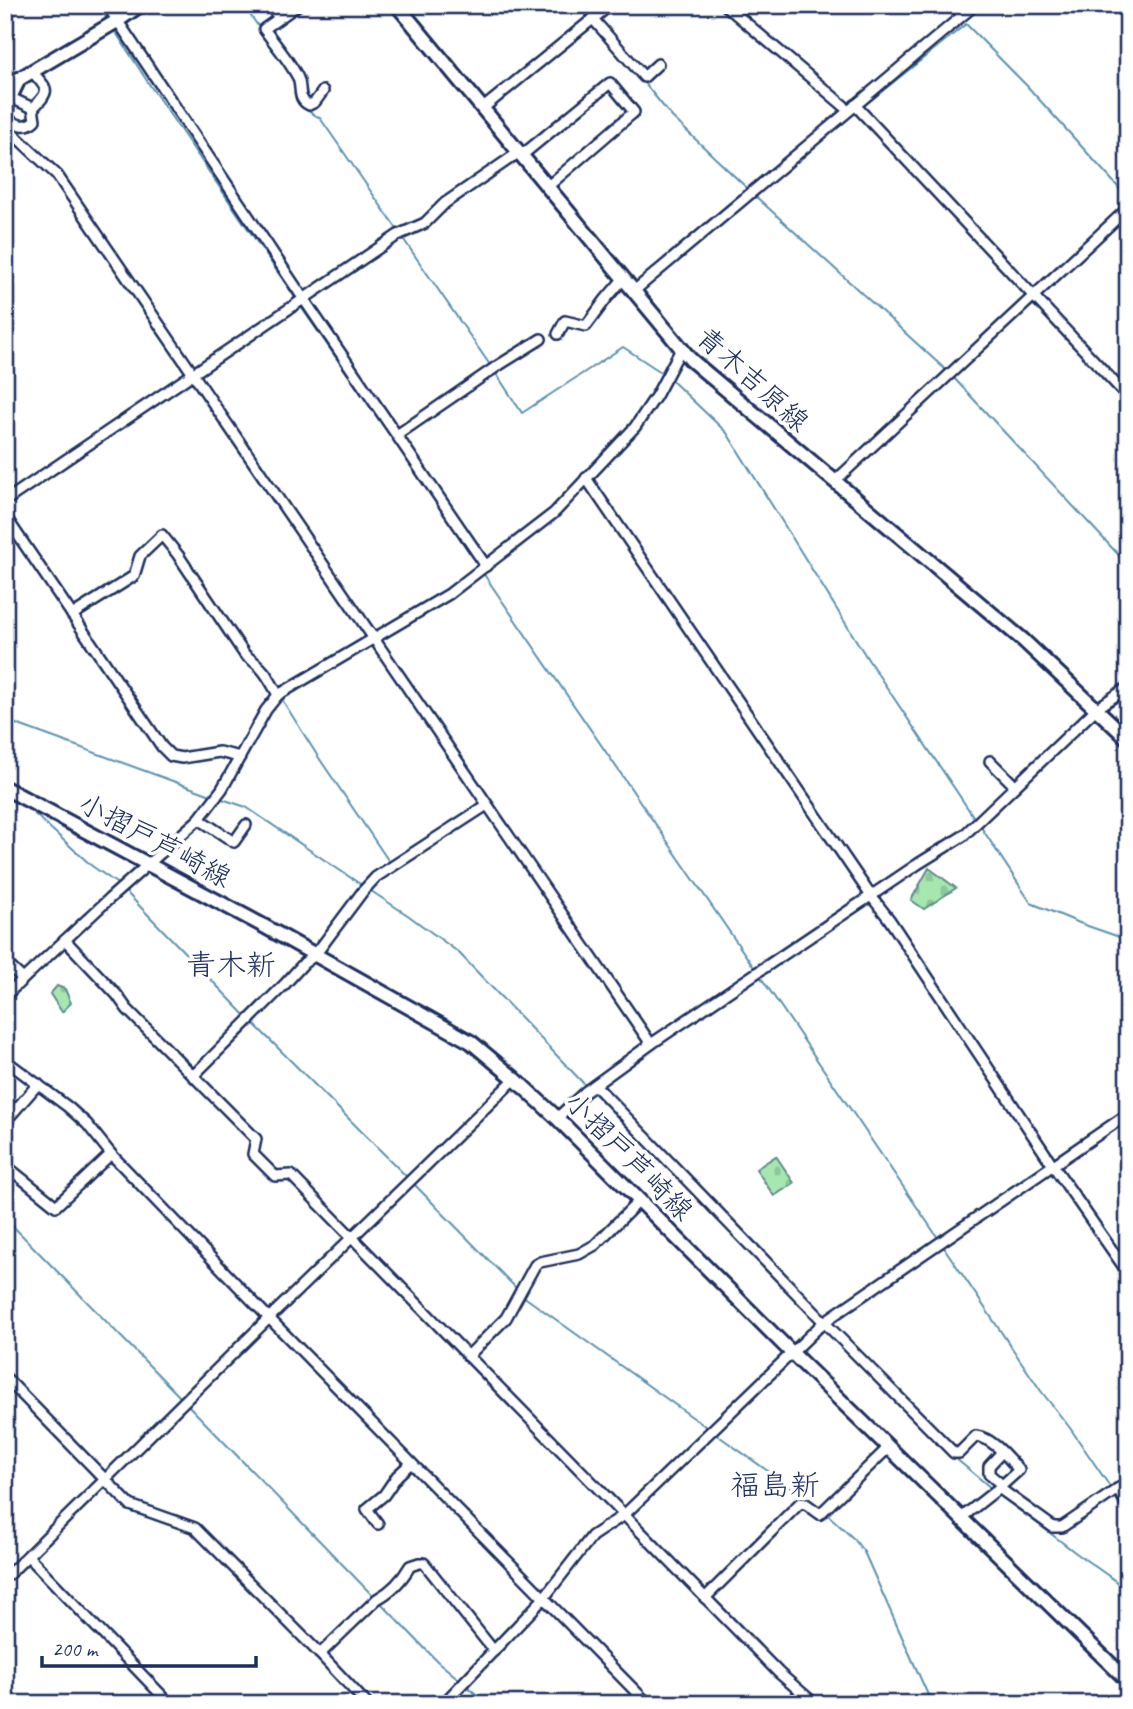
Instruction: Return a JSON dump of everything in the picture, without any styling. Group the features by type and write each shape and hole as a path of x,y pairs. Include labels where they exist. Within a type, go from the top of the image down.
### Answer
{"main road":[{"path":"6,119 8,93 19,79 140,5"},
{"name":"青木吉原線","path":"397,5 691,360 1023,640 1128,739"},
{"name":"小摺戸芦崎線","path":"5,788 149,863 471,1042 557,1118 1128,1681"}],"street":[{"path":"107,5 486,566"},
{"path":"270,5 279,18"},
{"path":"298,5 264,29 299,78 304,103 309,106 323,91"},
{"path":"482,109 610,5"},
{"path":"725,5 844,106"},
{"path":"634,291 975,5"},
{"path":"593,19 644,77 658,64"},
{"path":"32,71 46,93 33,108"},
{"path":"5,501 398,235 425,223 445,203 519,154 610,83 634,112 547,187"},
{"path":"6,119 19,126 33,123 35,120 33,108 8,93"},
{"path":"855,105 1128,397"},
{"path":"5,129 57,174 651,1044"},
{"path":"834,482 1128,208"},
{"path":"558,334 565,321 586,326 624,278"},
{"path":"397,435 541,339"},
{"path":"5,996 199,819 222,789 266,710 278,695 449,594 554,513 635,426 656,396 681,349"},
{"path":"586,478 1128,1273"},
{"path":"5,516 162,747 171,756 182,758 219,752 240,757"},
{"path":"72,615 134,576 141,556 162,535 245,655 266,673 278,695"},
{"path":"557,1118 595,1085 651,1044 963,836 1096,709 1128,687"},
{"path":"990,761 1015,786"},
{"path":"193,1076 315,955 376,877 486,804"},
{"path":"199,819 234,842 246,825"},
{"path":"65,940 127,1009 256,1139 253,1154 275,1176 290,1175 779,1673 815,1704"},
{"path":"5,961 23,979"},
{"path":"5,1060 87,1124 111,1154 269,1318 648,1704"},
{"path":"5,1578 351,1237 516,1079"},
{"path":"11,1115 38,1084"},
{"path":"595,1085 954,1453 959,1453 976,1436 981,1436 1019,1470 961,1518"},
{"path":"443,1704 544,1599 592,1536 624,1515 824,1322 1128,1114"},
{"path":"5,1165 56,1206 111,1154"},
{"path":"468,1356 506,1318 535,1265 579,1254 595,1245 639,1201"},
{"path":"5,1377 130,1505 194,1528 367,1704"},
{"path":"705,1598 800,1503 820,1514 889,1447"},
{"path":"1002,1452 989,1465 989,1474 1000,1486 1053,1527 1062,1527 1128,1482"},
{"path":"378,1524 367,1509 384,1495 397,1476 411,1463"},
{"path":"1117,1489 1128,1506"},
{"path":"28,1556 170,1704"},
{"path":"320,1654 377,1599 396,1585 410,1566 419,1563 424,1563 494,1651"}],"green space":[{"path":"929,868 956,888 924,909 911,900"},
{"path":"57,986 65,989 71,1003 62,1012 50,994"},
{"path":"776,1156 794,1183 774,1196 756,1169"}],"waterway":[{"path":"97,5 108,21"},
{"path":"243,5 261,30"},
{"path":"577,5 589,19"},
{"path":"865,105 966,24 1027,86 1128,198"},
{"path":"113,28 296,299"},
{"path":"286,66 292,76"},
{"path":"641,79 672,117 749,190"},
{"path":"299,102 306,110 320,118 399,232"},
{"path":"753,194 948,372"},
{"path":"402,237 490,365"},
{"path":"301,307 480,568"},
{"path":"495,372 522,413 623,347 664,374"},
{"path":"952,376 1128,565"},
{"path":"668,377 727,433 869,661 975,819"},
{"path":"483,573 755,969"},
{"path":"281,698 390,863"},
{"path":"5,720 211,795"},
{"path":"5,795 28,808 92,866 119,885"},
{"path":"219,798 246,807 363,886"},
{"path":"979,824 1031,903 1128,940"},
{"path":"368,889 458,952 586,1086"},
{"path":"125,891 248,1018"},
{"path":"760,976 938,1238"},
{"path":"252,1022 409,1179"},
{"path":"593,1092 746,1248"},
{"path":"413,1183 517,1289"},
{"path":"5,1218 182,1399"},
{"path":"943,1246 1041,1391 1111,1488"},
{"path":"523,1296 709,1429"},
{"path":"853,1357 935,1440"},
{"path":"186,1403 374,1597"},
{"path":"713,1432 820,1508"},
{"path":"955,1458 991,1488"},
{"path":"998,1493 1076,1553 1120,1584 1128,1585"},
{"path":"827,1514 864,1552 932,1704"},
{"path":"379,1601 437,1661 460,1680"},
{"path":"467,1686 487,1704"}],"district":[{"name":"青木新","path":"231,965"},
{"name":"福島新","path":"775,1485"}]}
